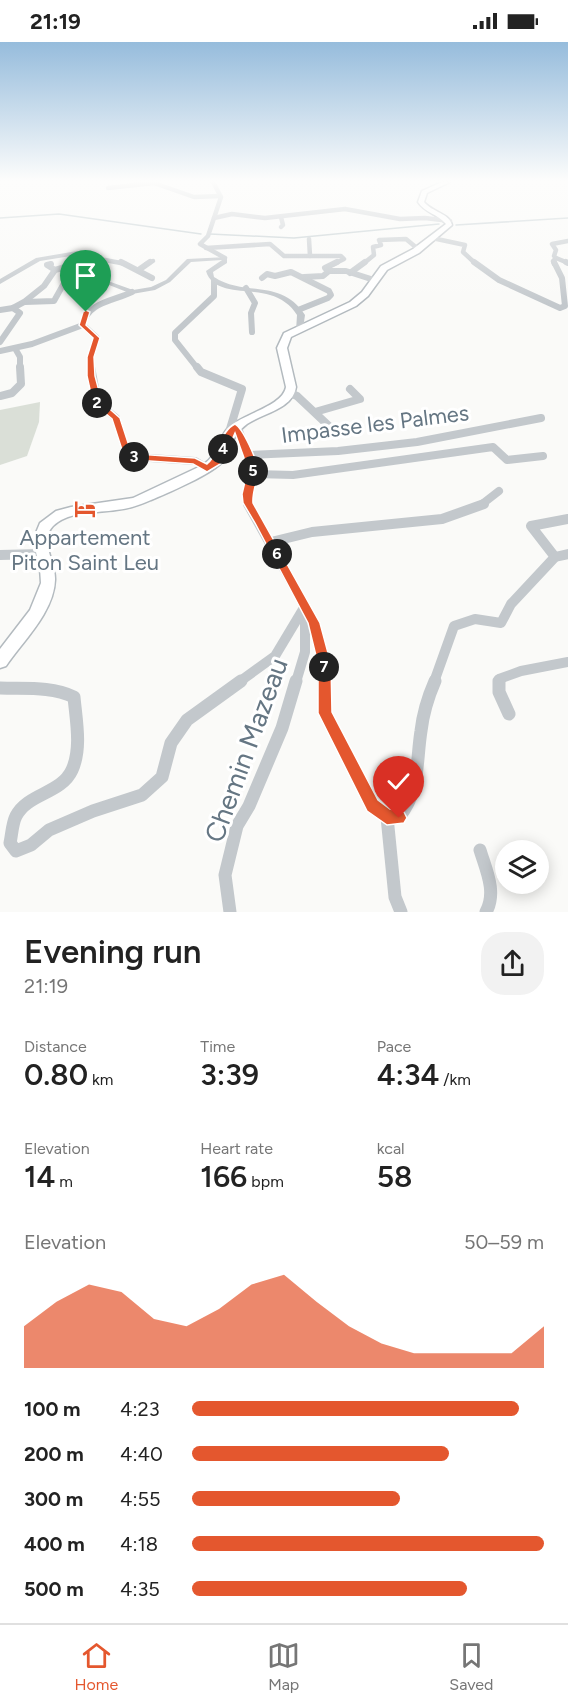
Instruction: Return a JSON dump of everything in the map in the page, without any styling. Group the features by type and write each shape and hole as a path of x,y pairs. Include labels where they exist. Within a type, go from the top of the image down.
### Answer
{"main road":[{"path":"0,661 42,599 48,584 48,572 39,546 40,536 45,526 54,517 66,512 127,504 207,468 218,460 235,427 279,404 290,393 282,344 287,335 353,304 365,294 384,268 418,249 450,223"}],"street":[{"path":"212,223 208,236 200,242 206,248 225,258"},
{"path":"281,227 282,223"},
{"path":"350,273 374,255 374,247 380,242 406,238 418,249"},
{"path":"432,238 465,245 463,252 465,256 489,274 548,304 563,308 565,306 562,279 553,261 556,258 554,256 556,250 552,244 568,241"},
{"path":"309,239 310,256"},
{"path":"206,248 270,244 280,255 344,258 326,267 329,271"},
{"path":"0,282 38,259 77,253 110,285 132,292"},
{"path":"225,258 225,262 209,271 214,281 277,293 298,310 302,317 299,329"},
{"path":"83,325 86,312 132,292 153,289 168,281 189,260 225,258"},
{"path":"556,258 568,263"},
{"path":"0,310 13,308 24,302 44,286 55,270 87,261 128,259 152,278"},
{"path":"140,270 153,261"},
{"path":"51,264 47,265 55,270"},
{"path":"24,302 54,301 68,276 95,270"},
{"path":"300,277 323,276 329,271 350,273 374,280"},
{"path":"262,278 267,274 275,276 288,272 329,291 331,295 318,303 298,310"},
{"path":"214,281 214,296 176,333 175,340 201,372 242,389 240,404 227,427 226,441"},
{"path":"246,288 255,303 251,313 252,332"},
{"path":"0,342 21,313 13,308"},
{"path":"0,351 16,350 83,325"},
{"path":"83,325 97,338 91,357 91,376 98,403 116,418 127,453 135,457 195,461 207,468"},
{"path":"0,396 12,393 21,384 20,357 16,350"},
{"path":"315,412 360,399 350,389"},
{"path":"290,393 297,396 332,428"},
{"name":"Impasse les Palmes","path":"249,455 338,451 417,442 541,418"},
{"name":"Chemin Mazeau","path":"230,912 225,875 237,826 261,781 301,672 305,652 305,606 248,503 247,494 253,474 249,455 235,427"},
{"path":"253,474 293,475 433,457 475,448 493,447 507,460 543,456"},
{"path":"271,542 312,532 442,519 472,510 492,499 499,491"},
{"path":"555,557 531,526 568,519"},
{"path":"0,555 41,554"},
{"path":"305,606 314,623 324,664 325,713 372,805 387,817 399,818 410,805 417,780 421,731 429,695 444,659 454,626 468,618 501,624 511,604 555,557 568,554"},
{"path":"0,688 68,692 74,697 76,717 78,744 72,771 50,793 25,805 16,816 10,843 16,851 31,845 49,830 84,814 142,795 162,777 171,743 187,720 275,656 305,606"},
{"path":"509,714 497,684 500,679 521,670 568,662"},
{"path":"387,817 395,897 401,912"},
{"path":"480,850 491,888 490,906 486,912"}],"shaded area":[{"path":"40,402 39,422 27,456 0,465 0,410"}],"waterway":[{"path":"120,223 201,234"},
{"path":"456,225 494,223"},
{"path":"210,234 294,238 439,224"}],"place":[{"name":"Appartement Piton Saint Leu","path":"85,509"}],"route":[{"path":"86,312 83,325 97,338 91,357 91,376 98,403 102,409 116,418 127,453 135,457 195,461 207,468 218,460 232,430 235,427 239,431 253,469 247,494 248,503 260,521 314,623 324,664 325,713 372,805 387,817 399,818"}]}
